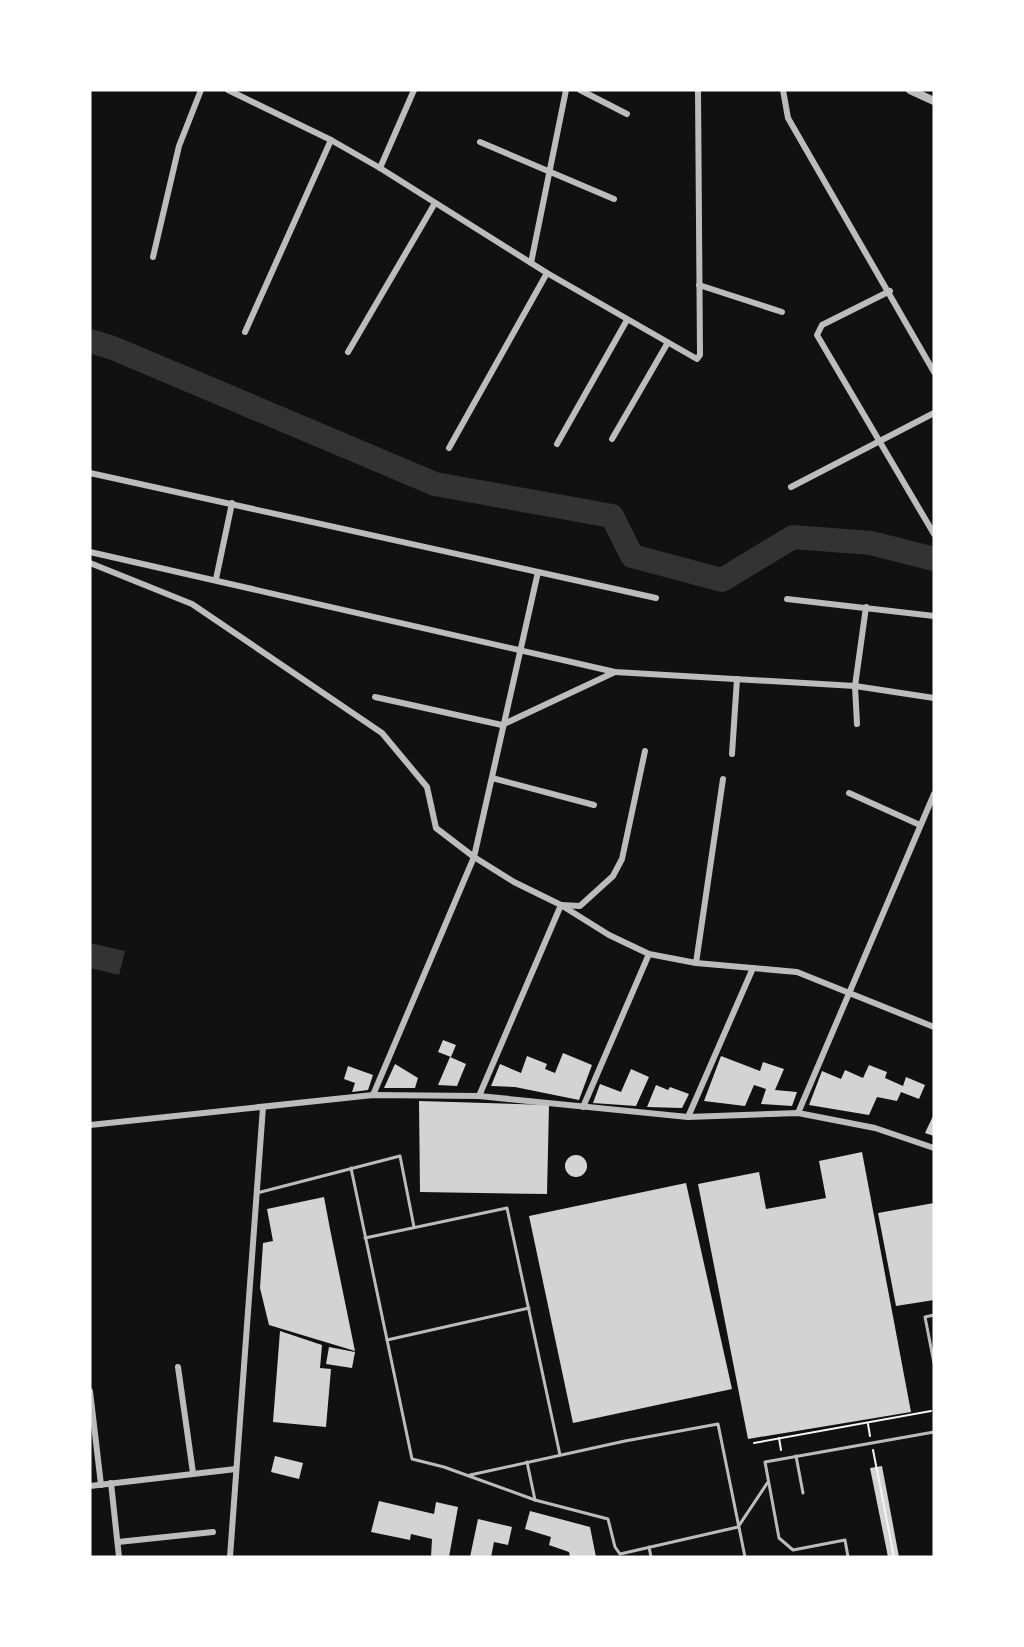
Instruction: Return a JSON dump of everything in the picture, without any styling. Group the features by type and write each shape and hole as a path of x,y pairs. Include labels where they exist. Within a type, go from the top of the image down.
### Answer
{"street":[{"path":"153,257 179,146 201,90"},
{"path":"228,90 331,140 380,168 547,273 667,344 697,359 700,354 698,90"},
{"path":"380,168 414,90"},
{"path":"531,262 566,90"},
{"path":"580,90 627,114"},
{"path":"783,90 788,117 890,291 934,372"},
{"path":"910,90 934,101"},
{"path":"245,332 331,140"},
{"path":"480,142 614,199"},
{"path":"348,352 435,203"},
{"path":"450,448 547,273"},
{"path":"699,285 782,312"},
{"path":"890,291 822,325 817,335 934,534"},
{"path":"557,444 627,320"},
{"path":"612,439 667,344"},
{"path":"790,487 934,413"},
{"path":"90,473 656,598"},
{"path":"216,579 232,503"},
{"path":"90,552 519,648 615,672 855,686 934,698"},
{"path":"90,563 192,604 382,733 427,786 436,828 474,857 514,882 561,904 609,935 649,954 696,963 797,972 934,1027"},
{"path":"373,1095 474,857 519,648 538,572"},
{"path":"787,599 934,616"},
{"path":"857,724 855,686 867,607"},
{"path":"375,697 502,725 615,672"},
{"path":"732,754 737,679"},
{"path":"561,904 580,906 613,876 622,859 645,752"},
{"path":"492,778 594,805"},
{"path":"696,963 723,779"},
{"path":"849,793 920,825"},
{"path":"798,1113 934,794"},
{"path":"479,1096 561,904"},
{"path":"583,1107 649,954"},
{"path":"688,1117 753,968"},
{"path":"90,1125 373,1095 479,1096 688,1117 798,1113 876,1128 934,1148"},
{"path":"230,1557 263,1107"},
{"path":"178,1368 193,1473"},
{"path":"90,1391 101,1485"},
{"path":"90,1486 236,1468"},
{"path":"111,1483 119,1557"},
{"path":"118,1542 213,1532"}],"lane":[{"path":"257,1193 400,1156 414,1227"},
{"path":"351,1168 412,1459 536,1500 608,1519 615,1547 620,1554 738,1527 768,1482"},
{"path":"365,1238 507,1208 560,1455"},
{"path":"387,1340 529,1308"},
{"path":"934,1315 924,1317 934,1363"},
{"path":"468,1476 560,1455 718,1424 745,1557"},
{"path":"848,1557 845,1540 793,1550 778,1538 765,1462 934,1432"},
{"path":"796,1456 803,1493"},
{"path":"527,1462 536,1500"},
{"path":"649,1547 651,1557"}],"path":[{"path":"754,1443 931,1411"},
{"path":"868,1424 894,1557"},
{"path":"779,1438 782,1458"}],"shaded area":[{"path":"90,943 125,951 119,975 90,968"}],"building":[{"path":"443,1040 456,1045 451,1057 438,1052"},
{"path":"563,1053 592,1065 579,1100 515,1087 491,1086 500,1064 521,1073 527,1056 547,1064 545,1069 555,1073"},
{"path":"721,1056 760,1071 763,1062 784,1069 775,1090 797,1092 792,1106 761,1104 766,1089 754,1085 745,1106 704,1101"},
{"path":"450,1057 466,1064 457,1086 438,1085"},
{"path":"395,1064 418,1078 415,1088 384,1088"},
{"path":"869,1065 887,1072 885,1078 903,1086 906,1077 925,1085 919,1099 901,1092 897,1101 877,1097 869,1115 809,1105 822,1071 841,1079 845,1070 863,1078"},
{"path":"348,1066 373,1075 368,1090 352,1092 355,1083 344,1079"},
{"path":"631,1069 649,1077 636,1106 593,1103 600,1084 621,1092"},
{"path":"656,1085 689,1094 682,1108 647,1107"},
{"path":"419,1101 549,1105 547,1194 420,1192"},
{"path":"934,1114 934,1136 925,1133"},
{"path":"862,1152 911,1412 748,1439 698,1184 759,1172 766,1209 826,1198 819,1161"},
{"path":"576,1155 584,1158 587,1166 584,1174 576,1177 568,1174 565,1166 568,1158"},
{"path":"686,1183 732,1389 573,1423 529,1216"},
{"path":"324,1197 355,1351 269,1325 260,1288 263,1243 273,1241 267,1209"},
{"path":"934,1203 934,1300 896,1306 878,1213"},
{"path":"280,1331 322,1345 320,1368 331,1369 326,1427 273,1422"},
{"path":"329,1347 355,1352 352,1368 326,1364"},
{"path":"275,1456 303,1463 299,1479 271,1472"},
{"path":"882,1466 899,1557 888,1557 870,1468"},
{"path":"379,1501 434,1514 436,1502 458,1507 449,1557 431,1557 432,1539 411,1534 410,1540 371,1532"},
{"path":"530,1511 590,1527 596,1557 570,1557 569,1552 549,1545 551,1537 525,1529"},
{"path":"478,1519 512,1527 508,1545 494,1542 491,1557 470,1557"}],"waterway":[{"path":"90,341 113,348 435,484 612,516 632,556 722,580 793,537 871,543 934,559"}]}
